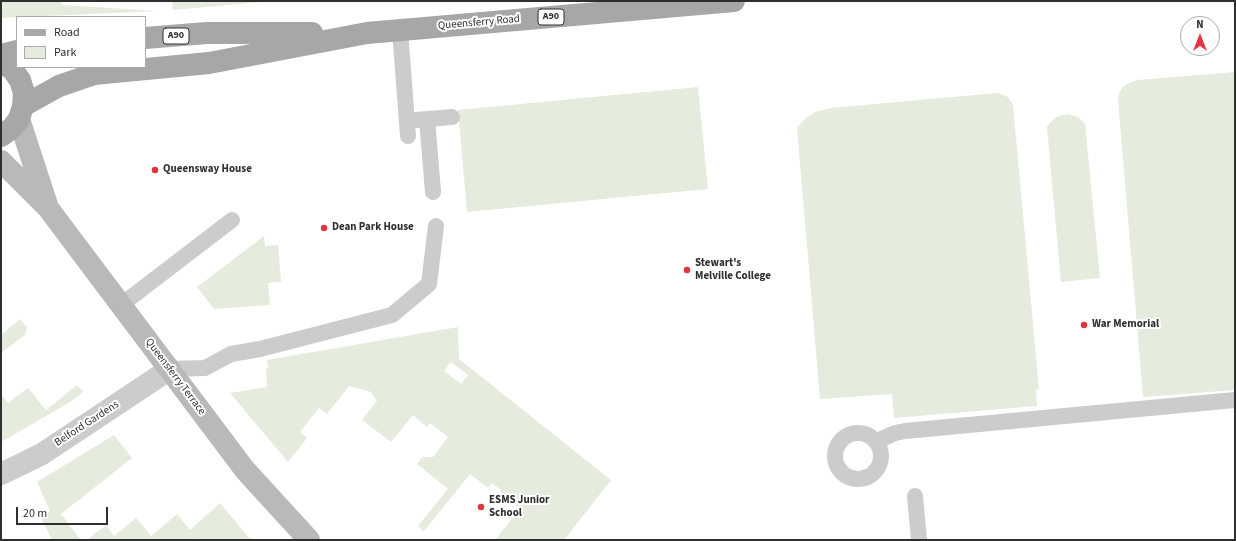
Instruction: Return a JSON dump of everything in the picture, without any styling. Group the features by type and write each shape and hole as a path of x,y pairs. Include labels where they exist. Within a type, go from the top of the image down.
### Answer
{"main road":[{"name":"Queensferry Road","path":"146,38 207,33 367,33 734,1"},
{"name":"Queensferry Road","path":"21,112 59,86 94,74 209,62 367,33"},
{"path":"1,55 16,51"},
{"path":"1,62 12,69 20,80 24,93 21,112"},
{"name":"A90","path":"1,136 12,128 21,112"}],"street":[{"name":"Queensferry Terrace","path":"21,112 48,208"},
{"name":"Queensferry Terrace","path":"1,161 48,208 245,470 309,540"},
{"name":"Belford Gardens","path":"1,474 42,454 170,369"}],"lane":[{"path":"400,30 407,128 427,119 452,117"},
{"path":"427,119 433,192"},
{"path":"121,305 232,220"},
{"path":"170,369 205,368 231,354 260,349 392,315 430,284 436,226"},
{"path":"877,442 891,434 905,431 1235,400"},
{"path":"915,496 919,540"}],"green space":[{"path":"1,1 61,1 62,5 158,11 16,16 16,17 1,18"},
{"path":"168,1 272,1 173,10 172,2"},
{"path":"1235,72 1235,390 1143,397 1118,99 1119,93 1127,84 1137,80"},
{"path":"698,87 708,189 467,212 458,110"},
{"path":"997,93 1008,97 1013,105 1039,389 1036,390 1037,406 894,418 892,394 820,399 797,128 805,119 815,112 831,108"},
{"path":"1067,114 1078,117 1085,124 1100,278 1061,282 1047,127 1056,117"},
{"path":"264,236 265,246 278,245 281,282 268,283 270,305 214,309 197,287"},
{"path":"20,319 27,328 25,335 1,353 1,335"},
{"path":"458,327 459,359 611,480 564,540 495,540 520,509 516,506 517,499 509,493 504,495 500,492 501,490 492,483 488,488 470,474 424,531 418,526 448,489 417,464 422,457 433,457 448,437 430,423 427,427 413,415 391,442 362,420 377,401 371,392 349,386 327,414 319,408 300,432 307,438 288,462 230,393 267,387 267,360","holes":["451,362 468,375 461,384 444,371"]},
{"path":"77,385 83,392 72,401 1,442 1,394 8,403 28,388 46,410"},
{"path":"114,435 132,458 61,514 81,540 52,540 40,516 50,511 37,482"},
{"path":"220,503 251,540 199,540 197,538 194,540 87,540 106,525 114,536 136,518 151,536 177,514 190,530"}],"place":[{"name":"Queensway House","path":"155,170"},
{"name":"Dean Park House","path":"324,228"},
{"name":"Stewart's Melville College","path":"687,270"},
{"name":"War Memorial","path":"1084,325"},
{"name":"ESMS Junior School","path":"481,507"}]}
